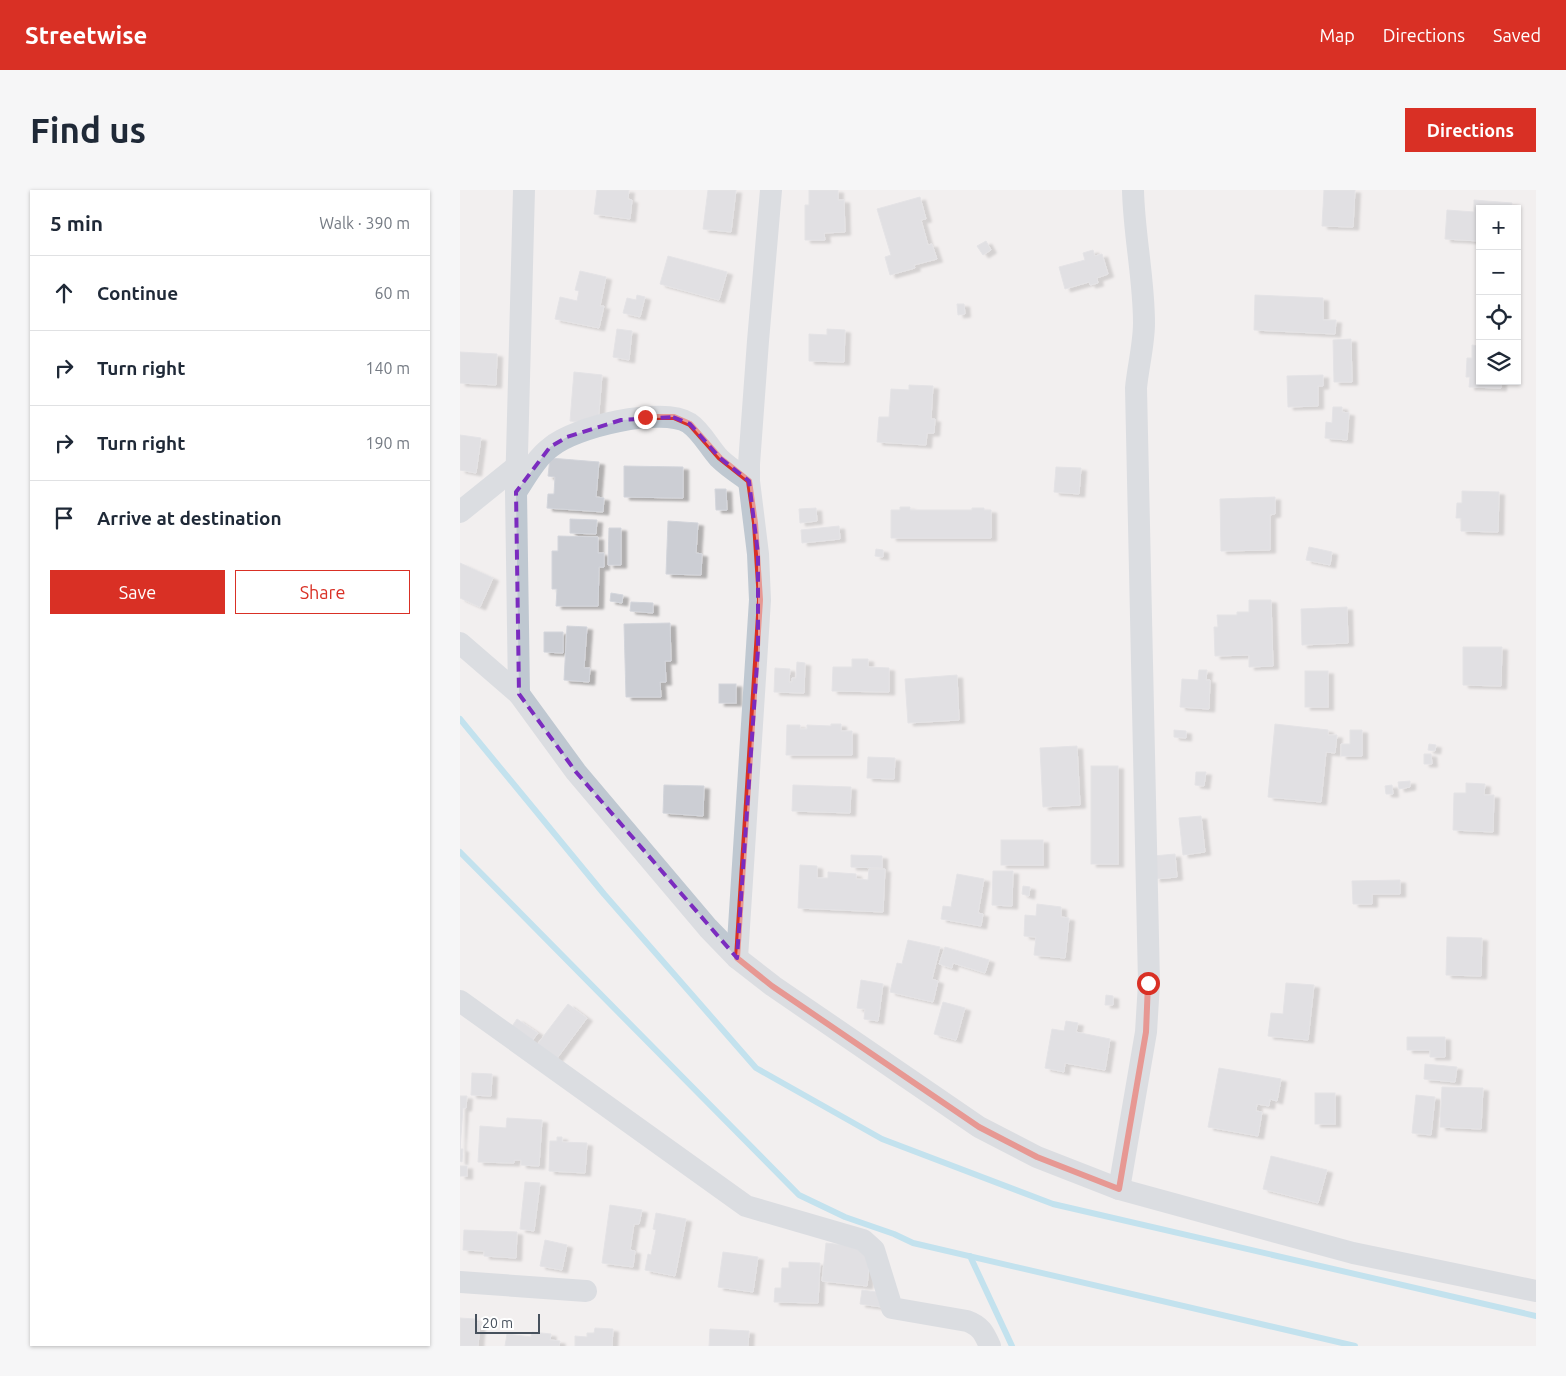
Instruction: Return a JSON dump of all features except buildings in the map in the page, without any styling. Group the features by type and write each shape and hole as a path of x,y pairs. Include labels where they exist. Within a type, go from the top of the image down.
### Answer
{"street":[{"path":"519,694 516,492 524,190"},
{"path":"737,958 760,600 756,531 749,481 757,350 771,190"},
{"path":"1119,1189 1146,1032 1148,983 1136,388 1144,325 1133,190"},
{"path":"516,492 534,465 550,447 567,437 621,420 645,417 674,417 690,424 720,458 749,481"},
{"path":"460,512 517,466"},
{"path":"460,643 519,694 576,772 708,928 737,958 772,986 979,1127 1037,1157 1119,1189 1353,1253 1536,1291"},
{"path":"460,1002 746,1206 863,1240 874,1250 892,1308 972,1322 983,1330 990,1346"},
{"path":"460,1282 586,1291"}],"highlighted area":[{"path":"673,417 690,424 720,458 749,481 758,554 758,649 737,958 576,772 519,694 516,492 550,447 567,437 621,420"}],"waterway":[{"path":"460,719 604,894 756,1068 882,1139 1053,1204 1536,1316"},
{"path":"460,852 799,1195 845,1217 894,1234 913,1243 1355,1346"},
{"path":"970,1256 1012,1346"}],"route":[{"path":"645,417 674,417 690,424 720,458 749,481 758,554 760,600 737,958 772,986 979,1127 1037,1157 1119,1189 1146,1032 1148,983"}]}
